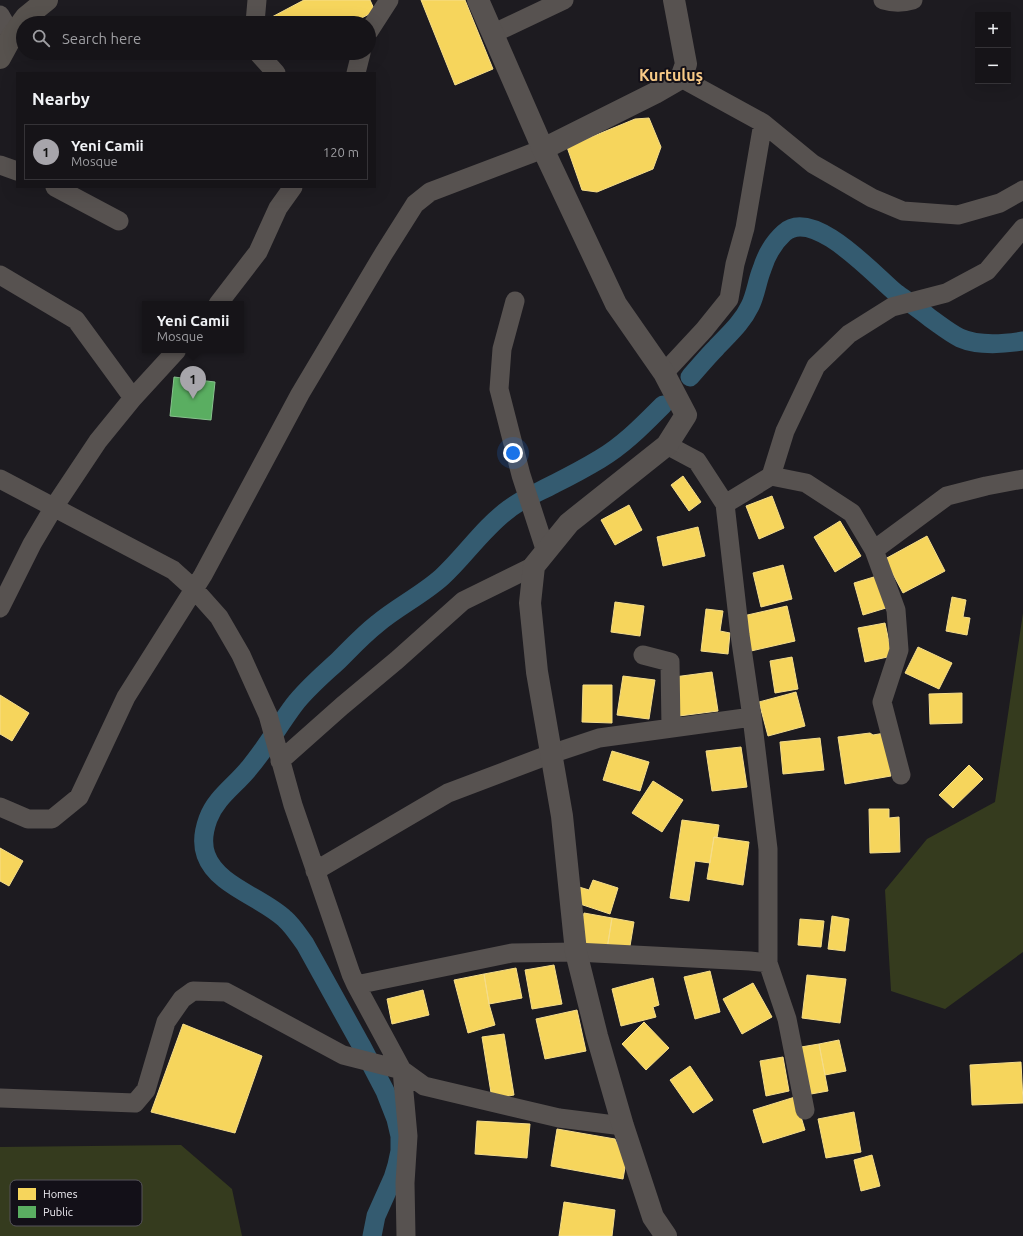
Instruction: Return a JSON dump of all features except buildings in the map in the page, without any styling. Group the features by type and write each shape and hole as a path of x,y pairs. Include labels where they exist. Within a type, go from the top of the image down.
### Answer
{"main road":[{"path":"27,16 47,0"},
{"path":"0,58 16,31"}],"street":[{"path":"256,16 257,0"},
{"path":"376,20 389,0"},
{"path":"279,755 342,706 463,602 540,559 570,523 667,445 686,415 664,374 616,304 543,149 478,0"},
{"path":"492,34 564,0"},
{"path":"0,806 28,819 52,819 79,797 126,697 203,575 300,394 415,204 430,192 543,149 655,93 681,78 686,64 674,0"},
{"path":"883,0 895,3 913,0"},
{"path":"0,15 12,36"},
{"path":"264,60 275,72"},
{"path":"356,72 359,60"},
{"path":"681,78 763,123 813,164 872,198 903,211 958,215 1000,203 1023,190"},
{"path":"664,374 704,330 729,299 735,264 745,228 763,123"},
{"path":"0,165 16,171"},
{"path":"57,188 119,221"},
{"path":"220,301 258,252 278,208 292,188"},
{"path":"725,504 771,476 785,430 816,366 849,334 892,307 946,293 987,271 1023,228"},
{"path":"0,275 76,320 133,398"},
{"path":"515,301 502,350 499,389 522,475 534,513 540,559 530,603 537,672 562,816 576,952 597,1036 623,1126 653,1217 665,1236"},
{"path":"0,608 32,544 54,507 98,441 133,398 174,353"},
{"path":"667,445 696,461 725,504 740,635 752,717 768,849 768,964 787,1019 805,1110"},
{"path":"771,476 806,483 852,513 874,550 896,610 899,650 882,702 901,775"},
{"path":"0,479 173,570 194,589 219,617 241,655 268,715 293,805 356,985 402,1070 408,1136 405,1183 406,1236"},
{"path":"874,550 948,496 986,486 1023,479"},
{"path":"643,655 670,662 671,728"},
{"path":"315,871 448,793 551,754 599,738 752,717"},
{"path":"356,985 512,953 576,952 750,961 768,964"},
{"path":"0,1098 135,1103 146,1090 166,1022 182,998 193,991 226,992 343,1055 402,1070 424,1086 559,1118 623,1126"}],"green space":[{"path":"1023,613 1023,952 945,1009 891,991 885,890 927,839 995,802"},
{"path":"181,1145 232,1189 242,1236 0,1236 0,1147"}],"waterway":[{"path":"690,377 743,318 752,301 768,254 784,233 796,227 811,229 827,236 843,246 896,293 952,334 967,341 983,343 1008,343 1023,341"},
{"path":"372,1236 376,1216 393,1178 400,1151 400,1136 396,1119 385,1091 305,944 293,928 275,911 230,883 212,866 206,855 204,846 208,819 216,804 245,774 299,699 367,633 385,618 426,590 442,577 482,533 514,505 577,472 609,453 633,434 663,405"}],"place":[{"name":"Yeni Camii","path":"193,399"}],"district":[{"name":"Kurtuluş","path":"671,75"}]}
